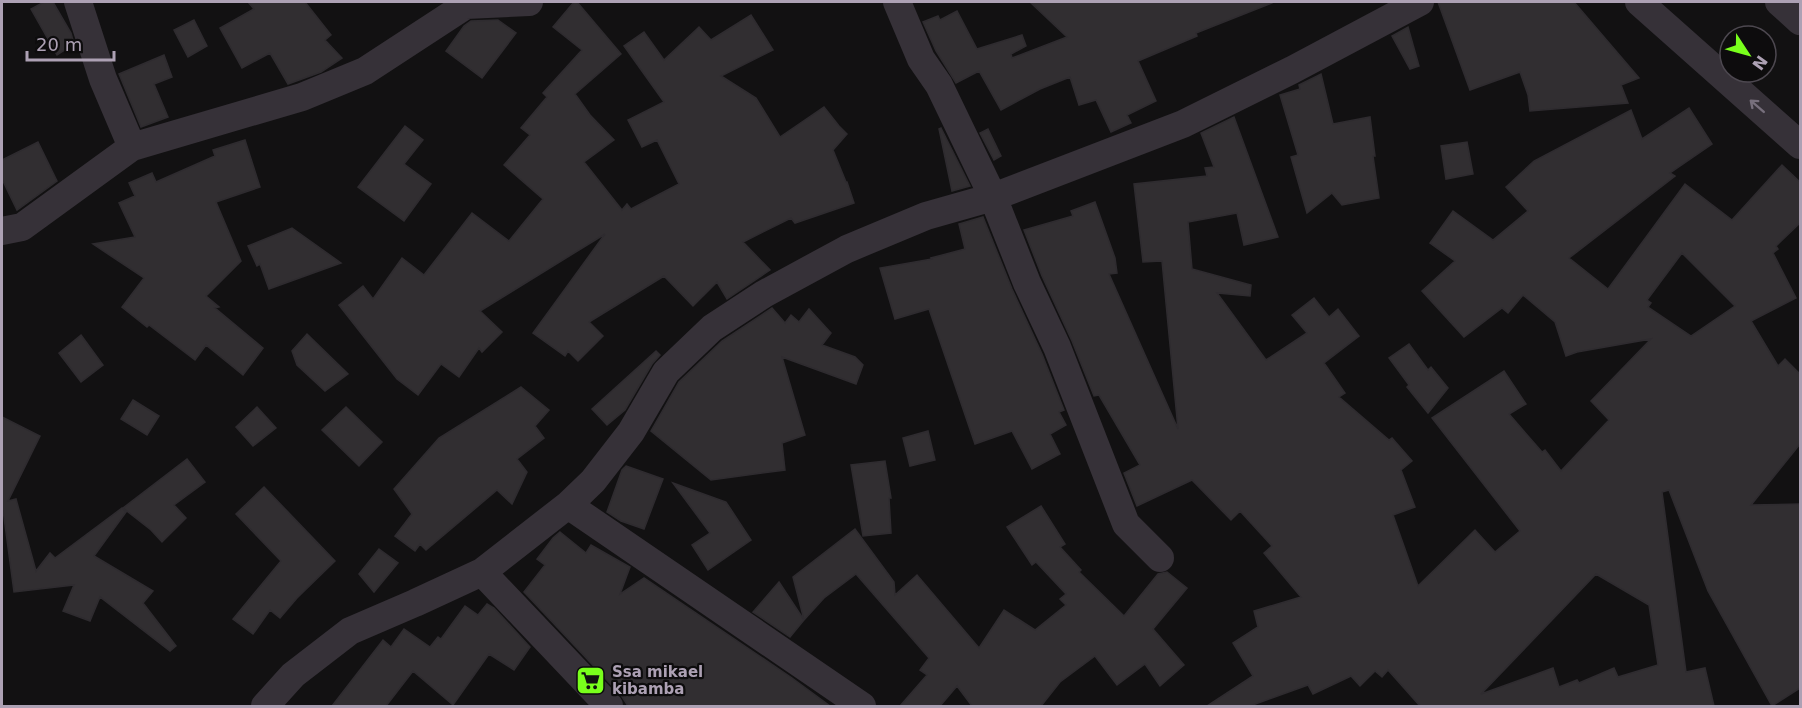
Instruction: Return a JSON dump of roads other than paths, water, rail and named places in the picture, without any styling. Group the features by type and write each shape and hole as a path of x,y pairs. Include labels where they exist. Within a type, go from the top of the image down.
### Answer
{"street":[{"path":"78,2 103,79 132,147"},
{"path":"2,231 22,227 132,147 302,97 365,71 466,5 529,2"},
{"path":"897,2 921,59 939,85 993,197 1027,283 1057,347 1126,524 1160,558"},
{"path":"266,706 293,675 350,631 482,572 568,505 593,481 631,432 666,372 712,328 764,294 847,249 926,216 993,197 1183,124 1292,70 1420,2"},
{"path":"1639,2 1800,145"},
{"path":"1779,2 1800,21"},
{"path":"568,505 862,706"},
{"path":"482,572 609,706"}],"place":[{"name":"Ssa mikael kibamba","path":"591,681"}]}
